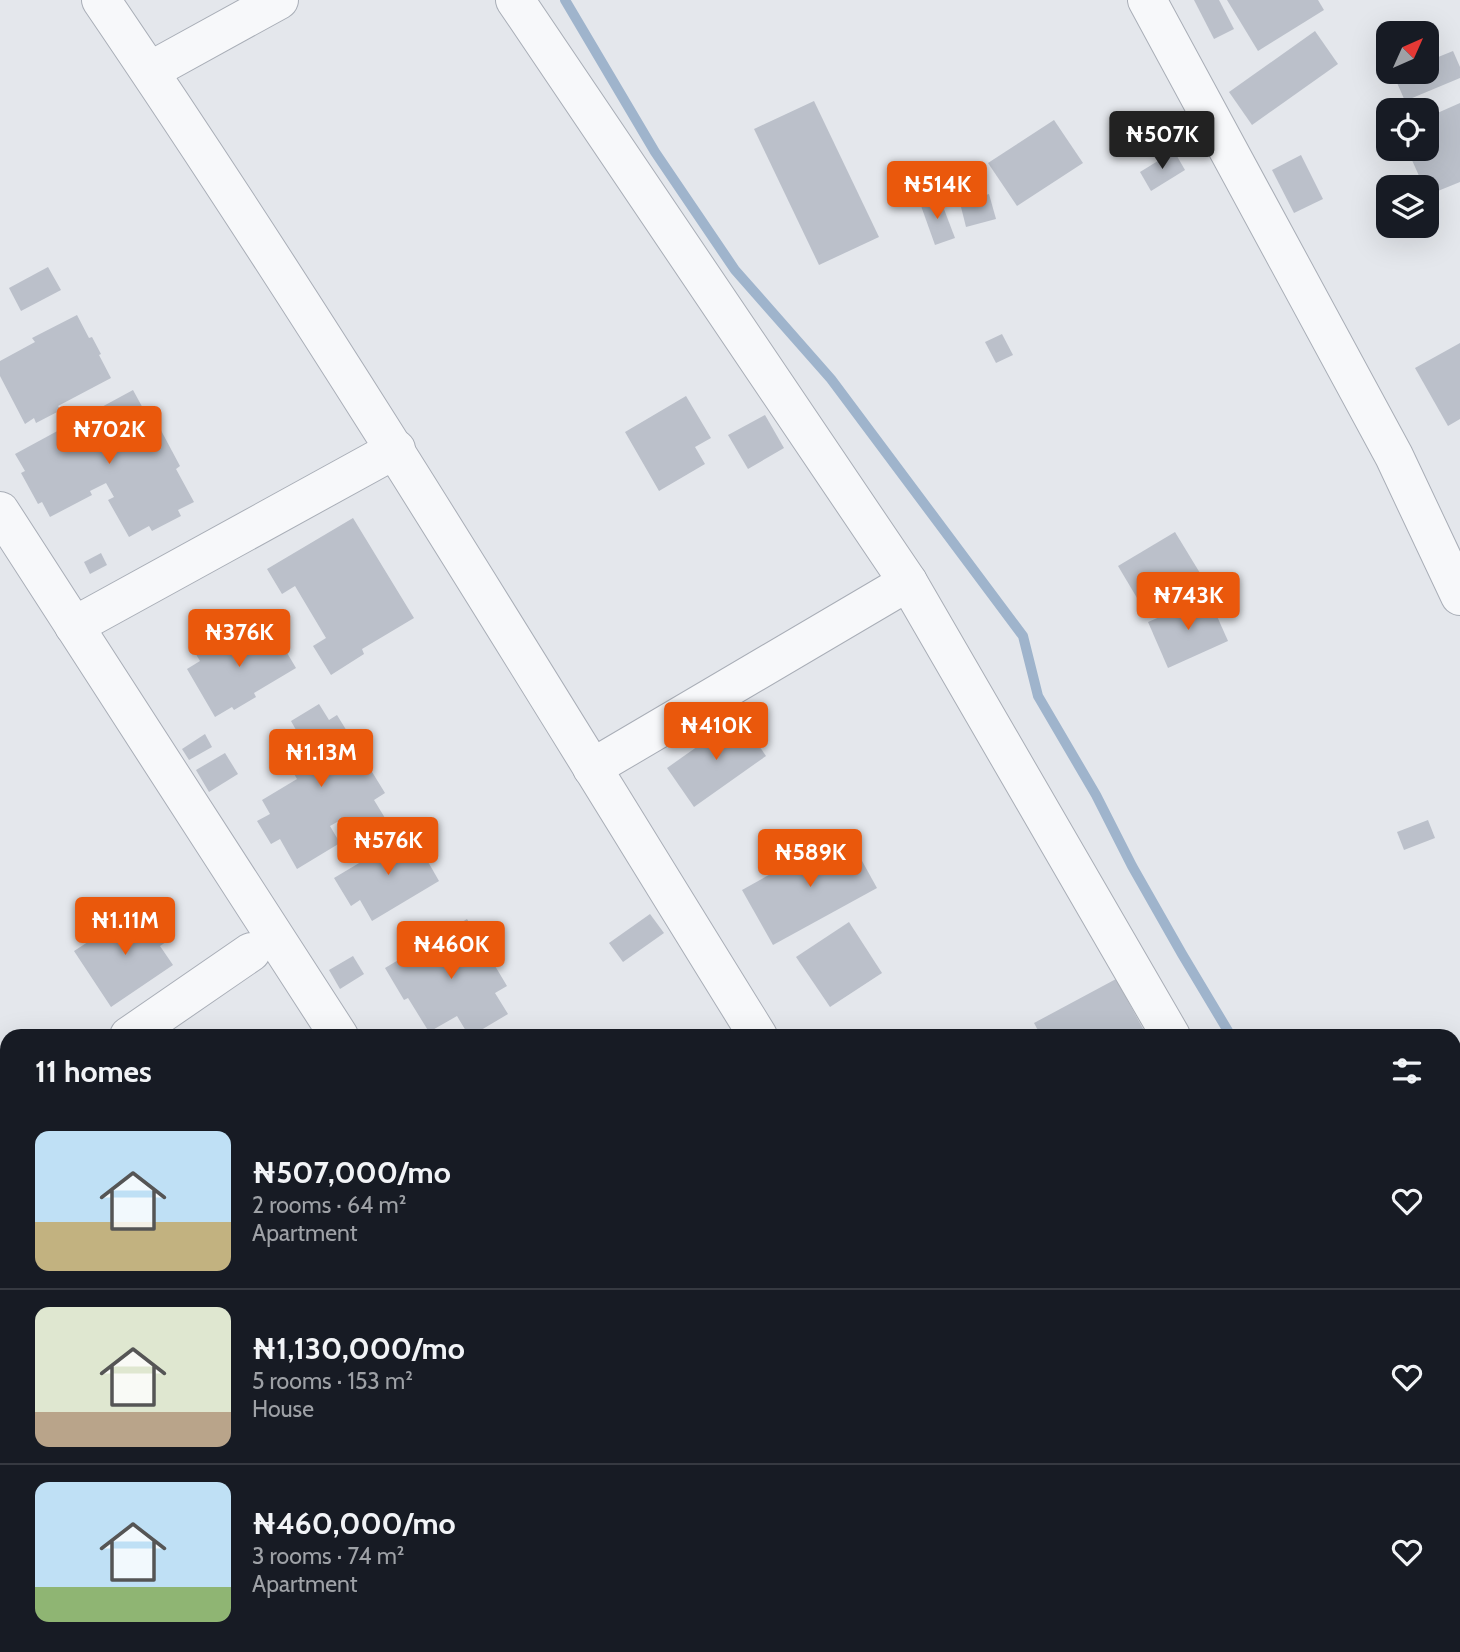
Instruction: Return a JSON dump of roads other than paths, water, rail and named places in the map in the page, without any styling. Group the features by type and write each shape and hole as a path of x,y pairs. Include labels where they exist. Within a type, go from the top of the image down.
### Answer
{"street":[{"path":"101,0 396,449 754,1029"},
{"path":"150,71 279,0"},
{"path":"515,0 908,582 1167,1029"},
{"path":"1147,0 1394,456 1460,596"},
{"path":"74,626 396,449"},
{"path":"0,511 334,1029"},
{"path":"592,768 908,582"},
{"path":"139,1029 251,952"}],"waterway":[{"path":"565,0 655,152 735,270 831,379 1023,636 1038,696 1227,1029"}]}
